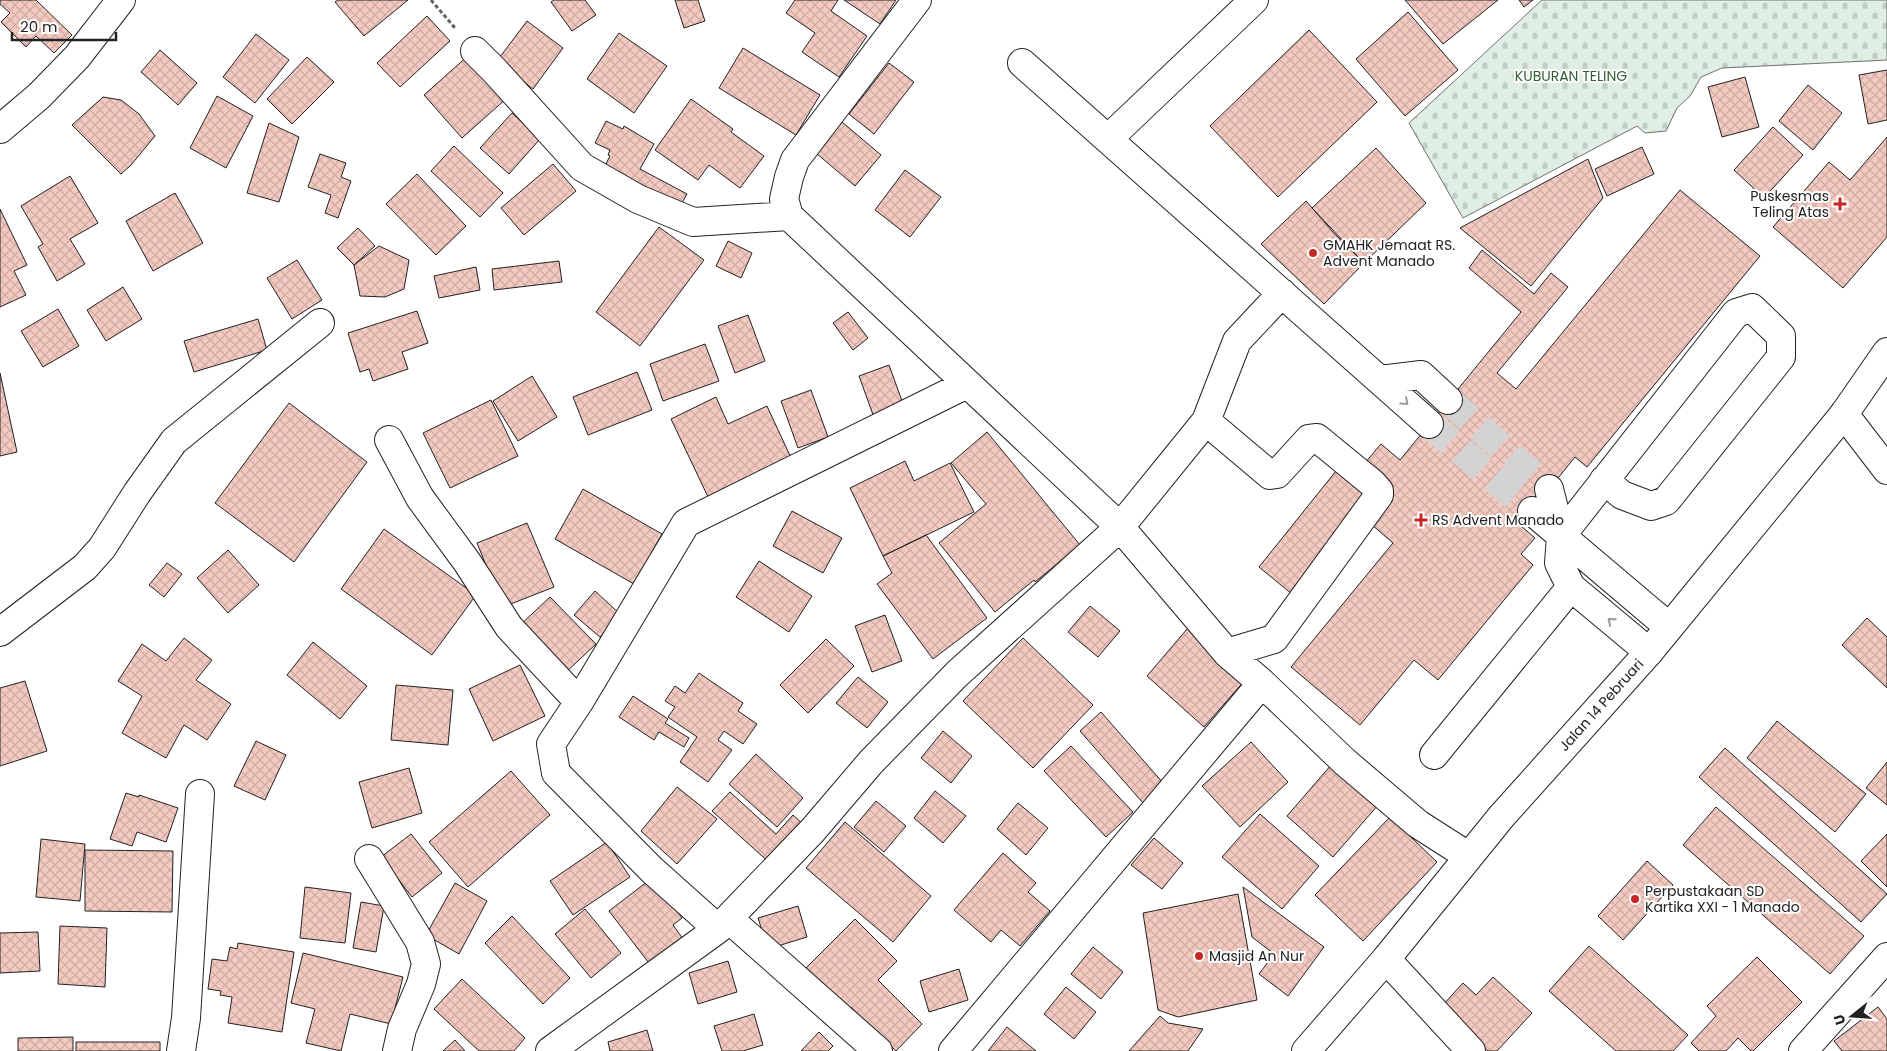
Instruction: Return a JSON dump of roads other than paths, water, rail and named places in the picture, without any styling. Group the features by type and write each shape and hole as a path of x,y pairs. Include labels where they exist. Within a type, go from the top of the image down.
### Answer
{"street":[{"path":"0,129 39,96 77,57 121,0"},
{"path":"917,0 796,160 789,177 784,199 789,216 1120,527 1227,653 1262,683 1353,769 1418,824 1468,856"},
{"path":"1108,139 1254,0"},
{"path":"475,51 582,167 638,199 693,222 789,216"},
{"path":"1022,63 1429,424"},
{"path":"550,1051 724,924 813,830 871,762 958,674 1120,527 1206,421 1237,341 1282,293"},
{"path":"1561,536 1604,480 1736,313 1752,308 1781,336 1781,356 1666,501 1651,506 1622,495 1604,480"},
{"path":"0,632 85,567 102,548 137,493 174,441 320,323"},
{"name":"Jalan 14 Pebruari","path":"1306,1051 1386,959 1468,856 1669,627 1844,414 1887,352"},
{"path":"1380,380 1422,375 1448,400"},
{"path":"878,1051 724,924 652,870 556,773 551,744 579,702 686,523 967,384"},
{"path":"1844,414 1887,470"},
{"path":"1206,421 1270,474 1277,474 1309,439 1317,438 1372,484 1379,493 1274,639 1227,653"},
{"path":"389,440 420,498 467,562 509,627 579,702"},
{"path":"1549,490 1561,536 1559,563 1571,587 1648,652"},
{"path":"1532,511 1669,627"},
{"path":"1434,755 1571,587"},
{"path":"953,1051 1262,683"},
{"path":"181,1051 186,1018 200,794"},
{"path":"369,859 420,942 426,964 422,984 402,1028 397,1051"},
{"path":"1803,1051 1887,958"},
{"path":"1386,959 1471,1051"}],"tunnel":[{"path":"1448,400 1549,489"},
{"path":"1429,424 1532,511"}],"place":[{"name":"Puskesmas Teling Atas","path":"1840,204"},
{"name":"GMAHK Jemaat RS. Advent Manado","path":"1313,253"},
{"name":"RS Advent Manado","path":"1421,520"},
{"name":"Perpustakaan SD Kartika XXI - 1 Manado","path":"1635,899"},
{"name":"Masjid An Nur","path":"1199,956"}],"park label":[{"name":"KUBURAN TELING","path":"1571,76"}]}
